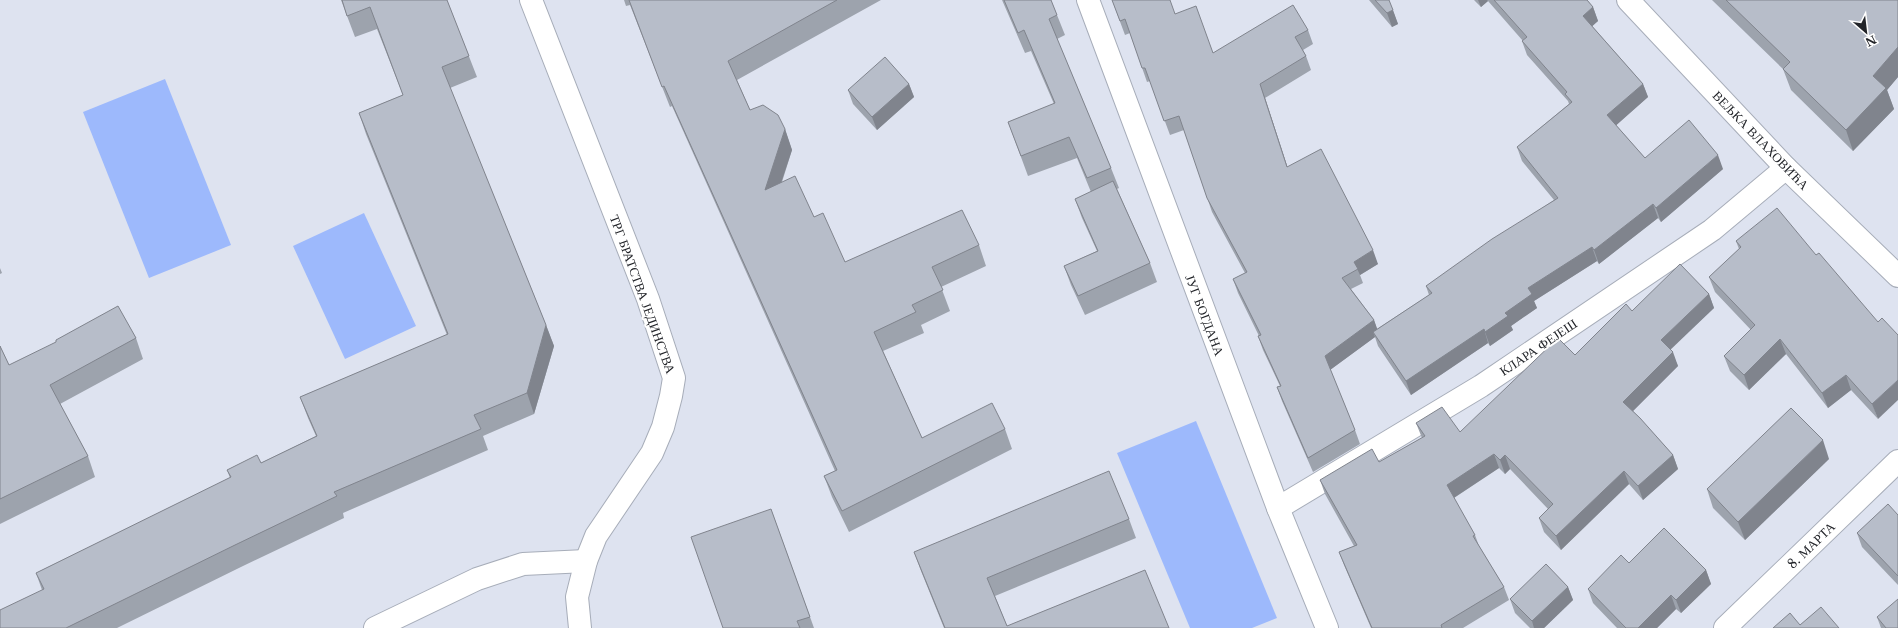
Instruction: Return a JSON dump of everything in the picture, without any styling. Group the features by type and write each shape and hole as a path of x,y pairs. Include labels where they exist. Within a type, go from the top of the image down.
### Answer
{"street":[{"name":"ТРГ БРАТСТВА ЈЕДИНСТВА","path":"531,0 648,299 674,378 663,427 652,454 619,500 596,536 586,561 577,597 580,628"},
{"name":"ЈУГ БОГДАНА","path":"1088,0 1278,508 1327,628"},
{"name":"ВЕЉКА ВЛАХОВИЋА","path":"1628,0 1786,168 1898,276"},
{"name":"КЛАРА ФЕЈЕШ","path":"1278,508 1487,381 1712,230 1786,168"},
{"name":"8. МАРТА","path":"1725,628 1898,461"},
{"path":"375,628 477,579 523,564 586,561"}],"shaded area":[{"path":"165,79 231,245 149,278 83,112"},
{"path":"364,213 416,326 345,359 293,246"},
{"path":"1196,421 1277,618 1252,628 1190,628 1117,453"}],"building":[{"path":"342,0 447,0 469,56 442,67 546,325 527,393 474,415 481,429 334,492 337,496 66,628 0,628 0,610 44,589 36,573 231,477 227,470 257,455 261,463 317,436 300,397 448,334 359,113 403,95 370,7 347,16"},
{"path":"629,0 837,0 728,61 750,110 763,105 778,115 785,129 765,190 795,176 814,217 823,213 845,262 962,210 979,245 932,267 943,290 912,305 916,312 874,332 922,438 992,403 1005,429 842,511 824,476 837,470 664,86 662,87"},
{"path":"1004,0 1051,0 1057,15 1049,19 1111,168 1087,178 1069,137 1021,156 1008,122 1055,103 1024,30 1018,33"},
{"path":"1112,0 1170,0 1175,14 1196,6 1213,53 1293,5 1308,30 1295,37 1306,56 1260,84 1287,167 1321,149 1373,250 1354,262 1358,269 1342,278 1374,320 1325,356 1355,430 1308,458 1277,387 1281,386 1258,336 1261,335 1233,279 1247,272 1207,198 1179,116 1164,121 1145,68 1142,68 1125,19 1120,21"},
{"path":"1375,0 1389,0 1393,10 1387,13"},
{"path":"1494,0 1587,0 1593,7 1583,16 1643,84 1607,115 1645,158 1689,120 1718,155 1656,208 1653,204 1594,250 1592,247 1528,288 1532,294 1505,313 1508,316 1485,332 1484,329 1406,381 1373,332 1432,293 1426,286 1492,239 1558,198 1517,147 1572,102 1565,94 1567,92 1522,41 1527,37"},
{"path":"1726,0 1898,0 1898,47 1873,76 1886,88 1846,130 1783,69 1790,62"},
{"path":"885,57 909,84 872,117 848,90"},
{"path":"1113,181 1150,263 1078,296 1064,266 1098,251 1075,199"},
{"path":"1777,208 1816,255 1819,253 1878,322 1882,318 1898,335 1898,380 1872,404 1846,375 1822,393 1780,339 1744,375 1724,356 1755,325 1709,277 1741,247 1736,241"},
{"path":"1680,264 1709,294 1661,340 1673,352 1623,402 1640,418 1673,455 1638,486 1624,471 1556,536 1539,518 1553,504 1505,455 1500,460 1494,454 1447,485 1475,535 1473,536 1504,587 1441,625 1442,628 1372,628 1339,552 1357,545 1320,480 1372,449 1379,462 1425,436 1416,423 1442,407 1460,432 1558,338 1575,355 1626,304 1632,311"},
{"path":"118,306 136,338 50,385 88,456 0,499 0,346 9,365 56,342 56,340"},
{"path":"1791,408 1823,440 1738,522 1707,489"},
{"path":"1109,471 1129,519 987,578 1007,626 1145,570 1169,628 945,628 914,552"},
{"path":"1888,504 1898,515 1898,576 1857,533"},
{"path":"771,509 810,617 797,621 800,628 723,628 691,537"},
{"path":"1664,528 1706,570 1676,600 1671,595 1638,628 1626,628 1588,589 1621,555 1629,563"},
{"path":"1546,564 1568,587 1532,621 1510,599"},
{"path":"1898,599 1898,628 1886,628 1877,617"},
{"path":"1821,607 1839,628 1773,628 1790,613 1800,625"}]}
